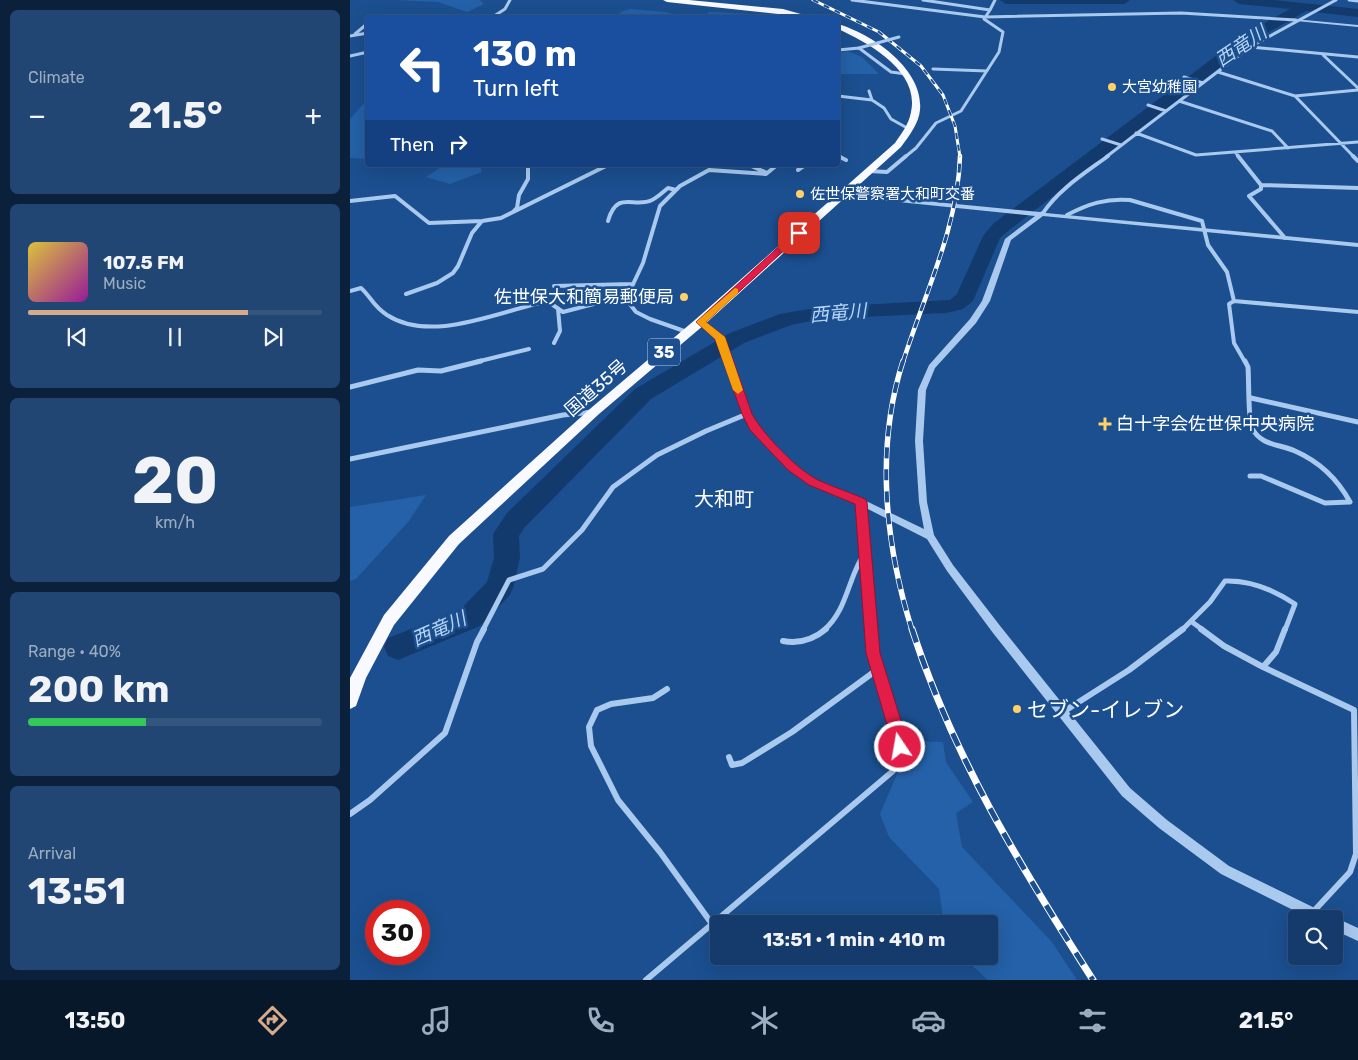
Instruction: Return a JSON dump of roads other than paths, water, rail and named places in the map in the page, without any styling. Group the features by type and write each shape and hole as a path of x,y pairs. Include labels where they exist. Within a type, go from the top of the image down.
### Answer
{"highway":[{"path":"667,0 705,1 783,11 800,15"},
{"name":"国道35号","path":"350,701 359,676 390,620 454,540 595,411 700,322 898,145 909,129 916,111 916,96 913,84 892,59 872,43 840,27"}],"street":[{"path":"495,15 505,8 510,0"},
{"path":"852,0 986,17 1162,13 1271,18 1358,26"},
{"path":"923,0 990,10"},
{"path":"869,171 887,172 916,148 936,123 961,111 982,76 1000,52 1003,32 984,19 994,0"},
{"path":"1308,910 1225,870 1163,824 1126,792 950,568 930,536 923,502 920,450 922,390 932,367 973,321 986,300 1008,239 1043,213 1056,197 1119,145 1250,47 1296,20 1336,0"},
{"path":"1349,0 1358,1"},
{"path":"355,35 365,26"},
{"path":"350,36 365,33"},
{"path":"840,50 859,48 899,37"},
{"path":"1250,47 1358,57"},
{"path":"859,48 891,72 906,74"},
{"path":"350,56 365,53"},
{"path":"1322,54 1358,89"},
{"path":"933,69 987,71"},
{"path":"1218,72 1296,96 1358,89"},
{"path":"1185,77 1203,83"},
{"path":"869,91 872,100"},
{"path":"840,96 872,100 884,108 891,119 909,129"},
{"path":"1296,96 1358,161"},
{"path":"1179,101 1272,131 1288,148"},
{"path":"1148,105 1166,111"},
{"path":"1136,134 1196,155 1358,142"},
{"path":"1104,139 1119,145"},
{"path":"1235,152 1261,185 1358,188"},
{"path":"840,157 846,160"},
{"path":"512,214 517,208 518,195 528,179 528,167"},
{"path":"350,201 395,196 429,222 482,221 512,214 604,167"},
{"path":"754,167 767,173"},
{"path":"688,332 636,312 629,303 628,295 643,263 660,206 676,190 691,179 709,170 755,174 767,173 774,167"},
{"path":"798,170 802,167"},
{"path":"1261,185 1261,189 1250,196 1285,238"},
{"path":"608,221 611,210 622,202 651,202 668,188 676,190"},
{"path":"842,195 1067,215 1358,245"},
{"path":"1067,215 1095,201 1119,199 1130,200 1202,221 1208,244 1227,272 1234,301"},
{"path":"406,294 453,273 458,266 472,233 482,221"},
{"path":"554,286 632,284"},
{"path":"350,291 361,288 372,303 391,318 406,324 425,327 448,327 540,302 550,304 562,312 628,295"},
{"path":"1250,476 1260,476 1325,503 1350,502 1343,489 1325,468 1308,456 1270,444 1259,437 1251,427 1248,367 1234,343 1229,304 1234,301 1358,312"},
{"path":"554,343 560,331 558,308"},
{"path":"700,322 720,337 747,414 754,428 792,467 812,482 861,502 930,536"},
{"path":"350,387 418,370 441,371 529,349"},
{"path":"1251,398 1358,422"},
{"path":"350,459 547,418 595,411"},
{"path":"350,814 370,800 445,733 477,642 509,580 543,569 582,530 613,487 657,455 706,431 747,414"},
{"path":"723,915 893,771 900,747 895,724 873,653 861,502"},
{"path":"783,641 796,644 814,637 828,628 838,616 858,559 866,551"},
{"path":"1063,712 1114,681 1192,622 1216,595 1225,581 1233,580 1256,586 1284,596 1295,604 1276,652 1263,668"},
{"path":"1192,622 1224,646 1263,668 1354,710 1356,797 1354,834 1356,854 1350,872 1314,910"},
{"path":"729,757 732,765 742,764 792,732 878,669"},
{"path":"667,689 653,698 611,704 598,710 589,727 591,746 618,800 660,852 710,921"},
{"path":"648,979 710,926"},
{"path":"1343,927 1358,934"}],"waterway":[{"path":"1006,0 1124,0"},
{"path":"1239,0 1304,7"},
{"name":"西竜川","path":"398,647 470,618 499,588 507,558 506,534 516,520 643,394 737,338 787,319 821,313 956,305 966,297 992,236 1001,227 1250,37 1304,7"},
{"path":"1304,7 1358,13"}],"railway":[{"path":"813,0 879,32 921,66 943,95 955,126 960,157"},
{"path":"903,362 947,235 958,183 960,157"},
{"path":"903,361 894,394 889,428 886,462 887,496 895,564 912,630"},
{"path":"912,629 947,722 968,767 1015,853 1093,980"}],"place":[{"name":"大宮幼稚園","path":"1112,87"},
{"name":"佐世保警察署大和町交番","path":"800,194"},
{"name":"佐世保大和簡易郵便局","path":"684,297"},
{"name":"白十字会佐世保中央病院","path":"1105,424"},
{"name":"セブン-イレブン","path":"1017,709"}],"district":[{"name":"大和町","path":"724,499"}]}
